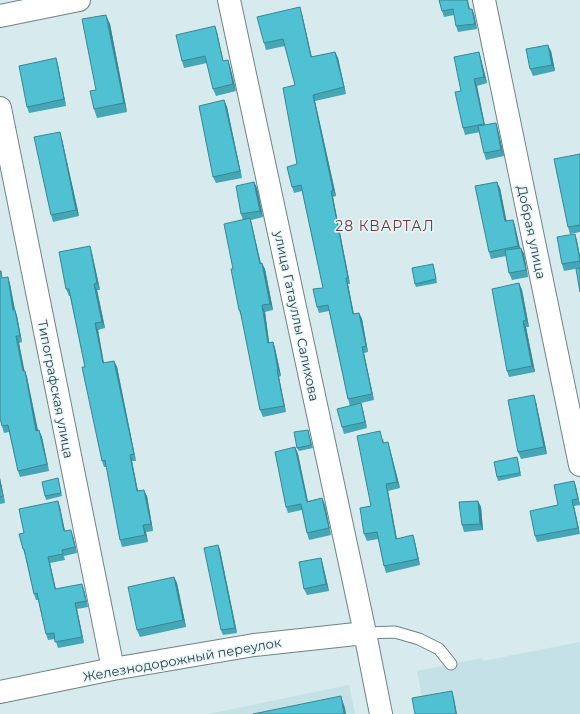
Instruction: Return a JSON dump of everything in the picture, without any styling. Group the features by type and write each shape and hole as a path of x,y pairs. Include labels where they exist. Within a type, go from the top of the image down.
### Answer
{"street":[{"path":"0,16 79,0"},
{"name":"улица Гатауллы Салихова","path":"229,0 365,633 381,714"},
{"name":"Добрая улица","path":"484,0 580,465"},
{"name":"Типографская улица","path":"0,108 113,669"},
{"name":"Железнодорожный переулок","path":"0,692 113,669 254,645 365,633"}],"lane":[{"path":"365,633 395,632 418,639 439,649 451,664"}],"shaded area":[{"path":"580,642 580,714 457,714 454,698 423,703 417,671 482,658 483,661"},
{"path":"349,685 355,714 208,714"}],"building":[{"path":"439,0 467,0 469,9 472,9 475,24 456,26 453,9 442,11"},
{"path":"300,7 311,57 335,52 344,87 313,95 333,190 331,191 348,278 346,278 353,314 359,313 366,346 362,347 372,394 348,399 328,305 317,307 313,289 323,288 301,185 292,187 287,167 297,164 283,88 295,85 283,39 264,43 257,17"},
{"path":"106,15 124,103 94,109 90,91 96,90 82,19"},
{"path":"215,26 223,61 228,60 233,84 213,89 205,56 182,61 176,35"},
{"path":"548,45 552,65 530,69 526,49"},
{"path":"479,52 484,77 474,79 484,124 463,128 455,92 461,91 454,57"},
{"path":"56,58 64,99 27,107 19,66"},
{"path":"224,100 240,171 213,177 199,106"},
{"path":"496,123 501,150 484,153 478,126"},
{"path":"60,132 76,210 51,215 34,137"},
{"path":"580,154 580,225 568,227 554,159"},
{"path":"254,182 260,211 241,214 236,186"},
{"path":"497,182 505,221 513,220 518,246 489,252 475,186"},
{"path":"250,218 260,264 262,263 270,304 262,305 268,343 273,342 284,406 260,410 231,269 233,269 224,224"},
{"path":"575,234 580,261 562,264 557,237"},
{"path":"90,246 97,283 94,284 102,322 95,323 103,363 114,361 134,454 130,455 137,491 144,490 151,524 143,525 145,535 120,540 105,460 102,461 82,367 85,367 69,289 66,289 59,252"},
{"path":"521,248 526,270 509,273 505,250"},
{"path":"433,264 436,279 415,284 412,268"},
{"path":"580,268 580,292 576,269"},
{"path":"0,271 2,278 8,277 13,310 15,310 20,336 16,336 23,371 25,371 36,431 39,430 47,464 18,471 8,425 2,426 0,418"},
{"path":"519,283 526,320 523,321 532,366 507,371 492,289"},
{"path":"534,395 544,447 518,452 508,400"},
{"path":"361,403 365,422 342,427 337,409"},
{"path":"308,430 311,445 297,448 294,432"},
{"path":"380,431 383,443 388,442 397,482 386,484 396,539 413,535 418,559 384,566 377,532 364,534 360,508 371,506 357,436"},
{"path":"295,447 307,502 322,498 329,528 307,533 301,504 286,507 275,452"},
{"path":"517,457 520,473 497,477 494,462"},
{"path":"58,478 61,493 45,496 42,482"},
{"path":"574,481 578,499 572,500 578,528 535,536 530,511 558,505 554,485"},
{"path":"0,482 3,496 0,497"},
{"path":"58,501 64,531 71,530 75,547 62,550 63,554 48,557 55,589 82,584 86,601 75,603 82,637 55,642 54,633 46,634 37,593 34,594 24,549 19,534 24,533 19,509"},
{"path":"478,501 480,524 462,525 459,502"},
{"path":"218,545 235,628 221,630 204,548"},
{"path":"321,558 326,584 304,589 299,562"},
{"path":"174,577 183,620 137,630 128,587"},
{"path":"452,691 456,714 415,714 412,698"},
{"path":"341,696 344,714 253,714"}],"district":[{"name":"28 КВАРТАЛ","path":"385,226"}]}
